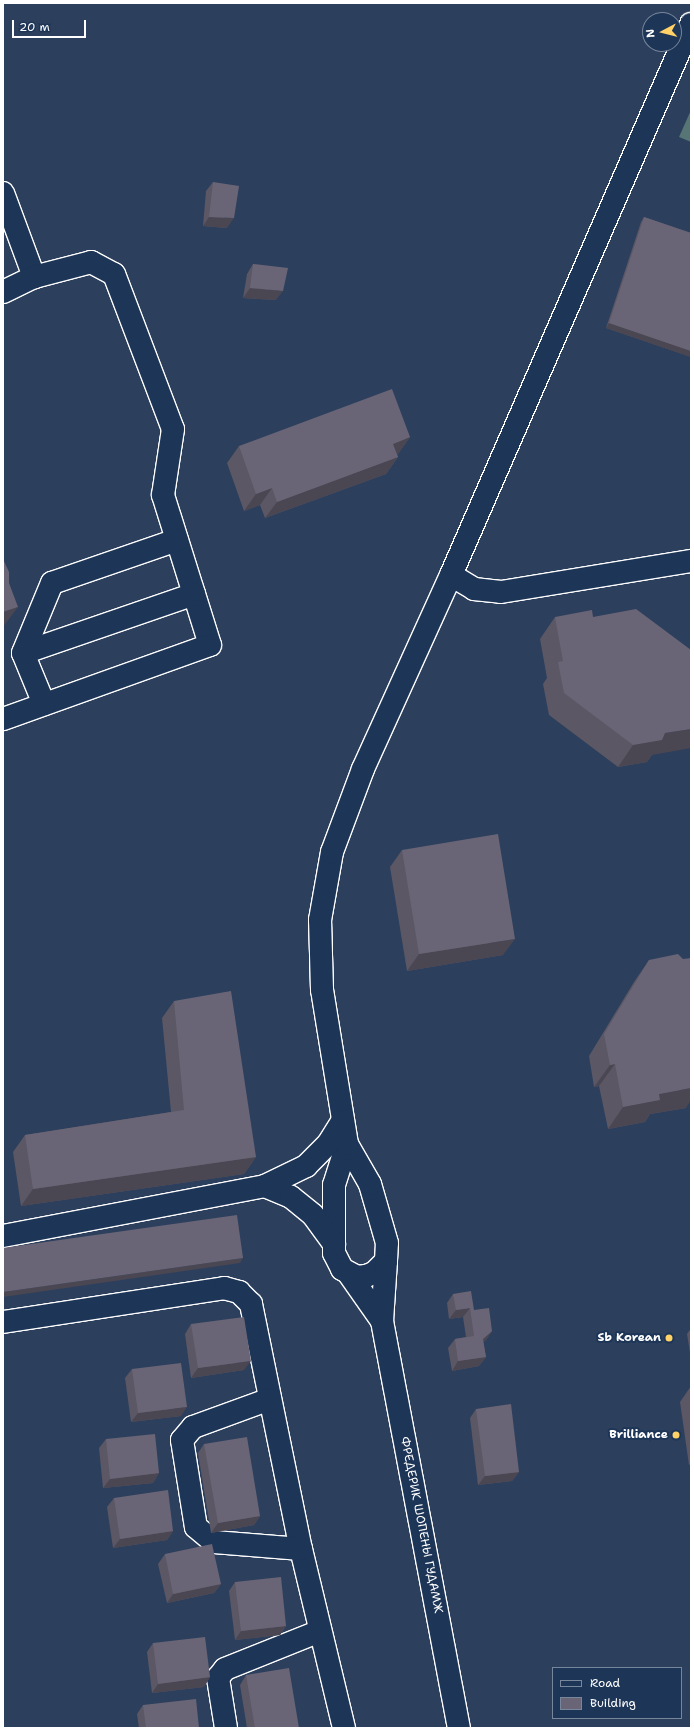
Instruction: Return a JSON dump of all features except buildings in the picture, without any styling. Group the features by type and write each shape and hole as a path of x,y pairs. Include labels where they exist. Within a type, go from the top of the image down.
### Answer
{"street":[{"path":"382,1321 387,1243 370,1184 347,1144 322,990 320,920 332,852 363,769 451,575 691,24"},
{"path":"3,192 34,278"},
{"path":"3,292 34,278 90,262 114,274 173,429 163,495 210,645 3,719"},
{"path":"44,704 23,653 52,583 177,540"},
{"path":"451,575 474,589 501,592 691,561"},
{"path":"23,653 194,594"},
{"path":"3,1236 265,1186 306,1166 328,1144 343,1120"},
{"path":"347,1144 334,1185 334,1244 337,1262 349,1274 382,1321"},
{"path":"334,1185 342,1177 351,1175 360,1176 370,1184"},
{"path":"265,1186 291,1197 313,1215 334,1244"},
{"path":"349,1274 362,1277 374,1274 386,1261"},
{"path":"3,1322 224,1288 239,1292 251,1304 301,1549 344,1728"},
{"name":"ФРЕДЕРИК ШОПЕНЫ ГУДАМЖ","path":"382,1321 459,1728"},
{"path":"270,1399 194,1427 182,1440 196,1527 214,1542 301,1549"},
{"path":"226,1728 218,1678 225,1669 320,1631"}],"green space":[{"path":"691,110 691,142 679,137"}],"place":[{"name":"Sb Korean","path":"669,1338"},
{"name":"Brilliance","path":"676,1435"}]}
